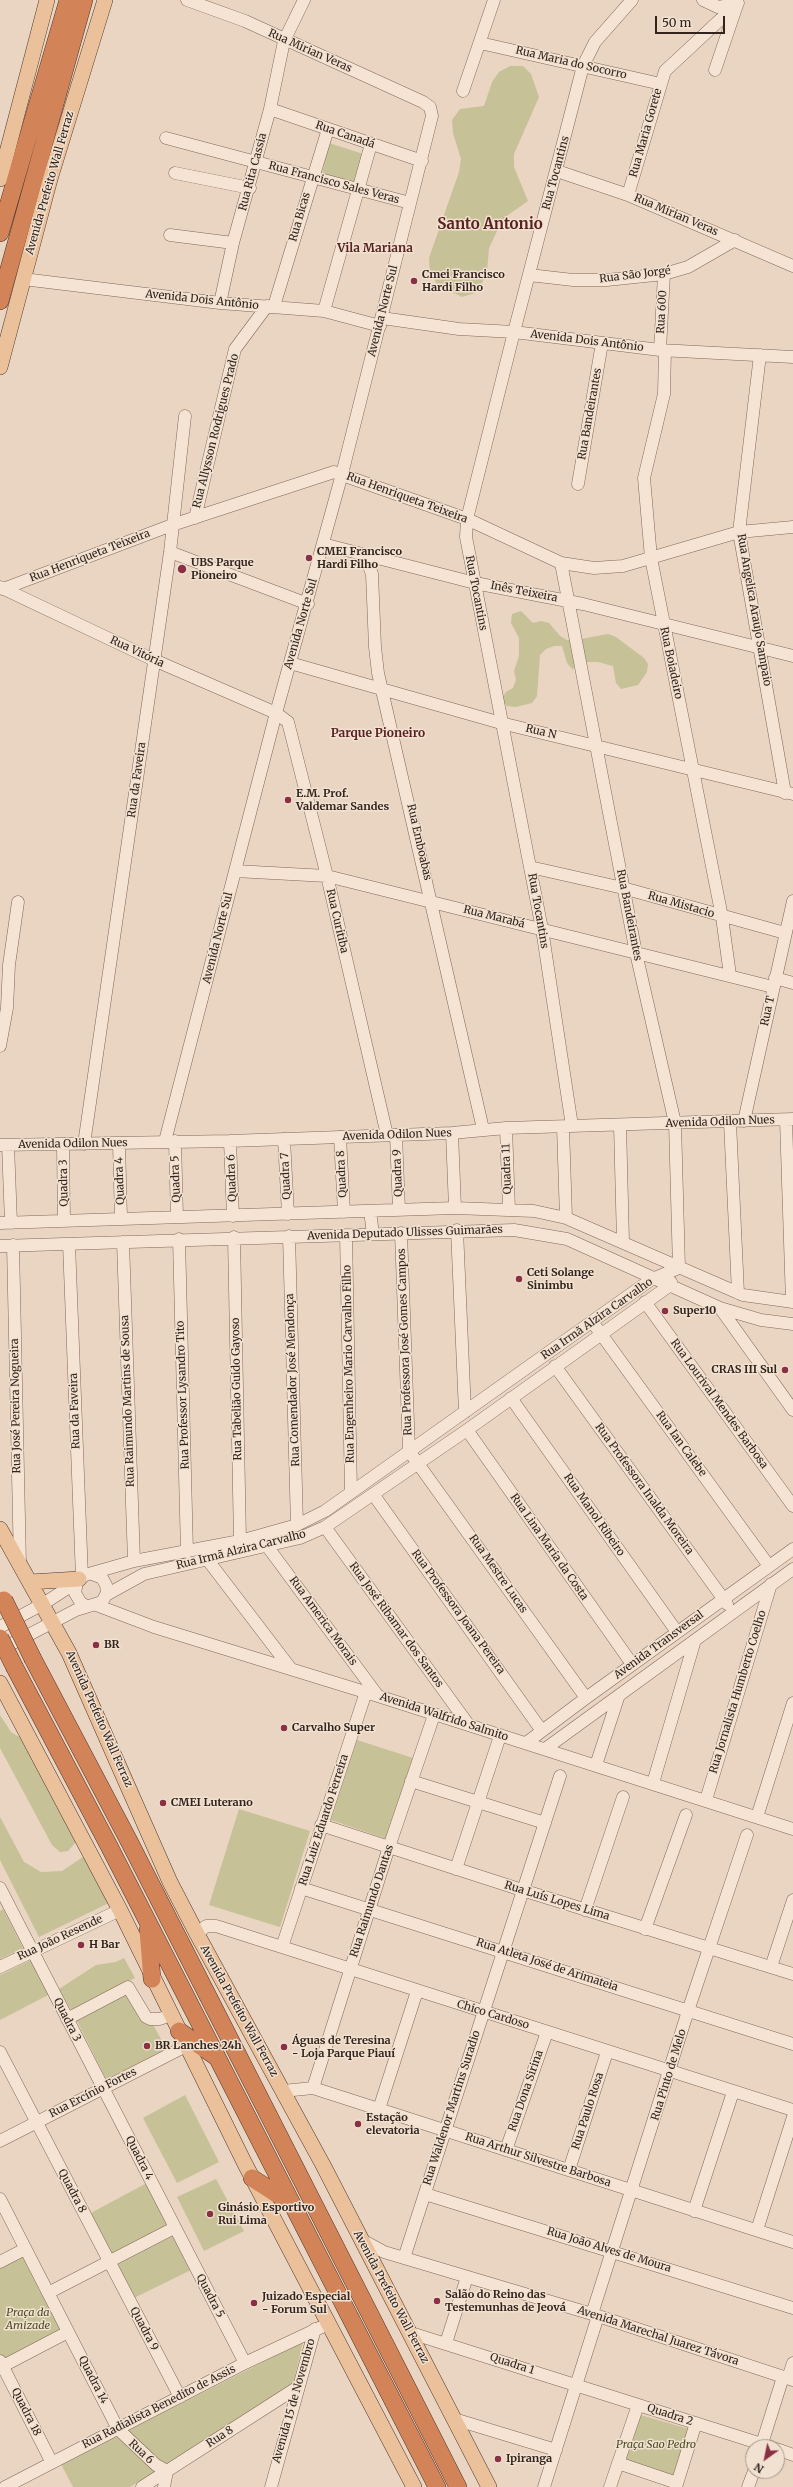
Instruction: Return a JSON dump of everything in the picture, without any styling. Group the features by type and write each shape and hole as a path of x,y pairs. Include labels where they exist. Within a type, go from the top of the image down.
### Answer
{"highway":[{"path":"0,233 68,0"},
{"name":"Avenida Prefeito Wall Ferraz","path":"0,301 84,0"},
{"name":"Avenida Prefeito Wall Ferraz","path":"2,1597 137,1856 458,2487"},
{"path":"0,1638 148,1922 437,2487"},
{"path":"148,1922 152,1978"},
{"path":"182,2039 218,2058"},
{"path":"252,2178 291,2203"}],"main road":[{"path":"0,179 47,0"},
{"name":"Avenida Prefeito Wall Ferraz","path":"0,368 50,179 105,0"},
{"name":"Avenida Prefeito Wall Ferraz","path":"0,1529 53,1622 92,1703 170,1882 362,2240 378,2256 411,2333 489,2487"},
{"path":"30,1582 83,1578"},
{"path":"0,1683 120,1910 170,2015 252,2178 321,2327 414,2487"}],"street":[{"name":"Rua Rita Cassia","path":"220,303 234,243 270,109 284,40 304,0"},
{"path":"463,91 494,0"},
{"name":"Rua Tocantins","path":"566,1218 568,1126 542,929 466,537 467,519 583,66 594,42 632,0"},
{"path":"703,0 718,7 729,7 738,1"},
{"name":"Rua Mirian Veras","path":"193,1 244,21 430,107"},
{"path":"715,70 738,1"},
{"name":"Rua Maria Gorete","path":"628,195 665,71 738,1"},
{"name":"Rua Maria do Socorro","path":"480,43 661,84"},
{"name":"Avenida Norte Sul","path":"170,1141 235,871 276,713 308,604 422,161 432,116 430,107"},
{"name":"Rua Canadá","path":"270,109 422,161"},
{"name":"Rua Bicas","path":"270,306 328,129"},
{"name":"Rua Francisco Sales Veras","path":"166,138 311,178 410,203"},
{"path":"324,311 357,189 371,144"},
{"name":"Rua Mirian Veras","path":"557,171 628,195 793,266"},
{"path":"175,173 250,188"},
{"path":"170,235 234,243"},
{"name":"Rua São Jorgé","path":"529,275 573,280 607,280 664,274 688,266 735,240"},
{"name":"Rua 600","path":"663,350 664,274"},
{"name":"Avenida Dois Antônio","path":"23,279 220,303 324,311 381,322 458,329 514,332 663,350 793,357"},
{"name":"Rua Allysson Rodrigues Prado","path":"195,518 236,349 270,306"},
{"name":"Rua Bandeirantes","path":"578,484 602,343"},
{"name":"Rua Boiadeiro","path":"663,350 664,394 644,478 651,558 722,917 730,975"},
{"name":"Rua Angelica Araujo Sampaio","path":"760,355 739,532 789,794"},
{"name":"Rua da Faveira","path":"84,1144 170,552 185,416"},
{"name":"Rua Henriqueta Teixeira","path":"1,588 172,525 325,474 342,474 467,519 561,564 594,568 623,566 739,532 793,527"},
{"name":"Inês Teixeira","path":"323,544 475,583 568,601 760,646 793,656"},
{"path":"170,552 308,604"},
{"name":"Rua Emboabas","path":"365,556 372,574 375,647 378,673 384,690 433,902 483,1129"},
{"name":"Rua Bandeirantes","path":"561,564 636,953 675,1123 678,1268"},
{"name":"Rua Vitória","path":"1,588 154,660 276,713"},
{"name":"Rua N","path":"290,663 501,722 692,768 789,794"},
{"name":"Rua Curitiba","path":"276,713 291,727 392,1135"},
{"name":"Rua Mistacio","path":"530,867 623,888 722,917 785,933"},
{"name":"Rua Marabá","path":"235,871 327,876 730,975 774,983 793,983"},
{"name":"Rua T","path":"744,1121 793,901"},
{"path":"0,1046 7,1008 9,965 18,902"},
{"path":"789,1120 793,1302"},
{"name":"Avenida Odilon Nues","path":"4,1145 230,1141 452,1133 506,1128 789,1120"},
{"path":"730,1122 738,1293"},
{"path":"620,1125 623,1242"},
{"name":"Quadra 11","path":"506,1128 509,1210"},
{"path":"452,1133 455,1208"},
{"name":"Quadra 9","path":"392,1135 399,1210"},
{"name":"Quadra 8","path":"340,1137 344,1212"},
{"name":"Quadra 7","path":"284,1139 288,1214"},
{"name":"Quadra 5","path":"170,1141 177,1217"},
{"name":"Quadra 6","path":"230,1141 233,1216"},
{"name":"Quadra 4","path":"119,1144 121,1219"},
{"path":"4,1145 5,1223"},
{"name":"Quadra 3","path":"63,1145 64,1221"},
{"name":"Avenida Deputado Ulisses Guimarães","path":"5,1223 455,1208 534,1211 566,1218 738,1293 793,1302"},
{"path":"370,1211 373,1234"},
{"path":"457,1230 464,1412"},
{"name":"Avenida Deputado Ulisses Guimarães","path":"0,1246 457,1230 514,1230 567,1239 652,1279 720,1308 761,1320 793,1324"},
{"name":"Rua Professora José Gomes Campos","path":"401,1233 409,1451"},
{"name":"Rua Engenheiro Mario Carvalho Filho","path":"346,1235 352,1492"},
{"name":"Rua Comendador José Mendonça","path":"289,1236 298,1525"},
{"name":"Rua Tabelião Guido Gayoso","path":"234,1237 240,1541"},
{"name":"Rua Professor Lysandro Tito","path":"178,1239 188,1552"},
{"name":"Rua Raimundo Martins de Sousa","path":"123,1242 134,1561"},
{"name":"Rua da Faveira","path":"69,1244 83,1578"},
{"name":"Rua José Pereira Nogueira","path":"13,1245 20,1566"},
{"name":"Rua Irmã Alzira Carvalho","path":"0,1627 43,1604 83,1578 101,1569 134,1561 240,1541 298,1525 325,1511 652,1279 678,1268"},
{"name":"Rua Irmã Alzira Carvalho","path":"0,1650 76,1610 102,1602 106,1595 144,1574 300,1538 325,1527 467,1430 668,1286 678,1268"},
{"name":"Rua Lourival Mendes Barbosa","path":"645,1302 793,1506"},
{"path":"720,1308 793,1410"},
{"name":"Rua Ian Calebe","path":"593,1322 769,1566"},
{"name":"Rua Professora Inalda Moreira","path":"555,1366 732,1612"},
{"name":"Rua Manol Ribeiro","path":"511,1398 677,1632"},
{"name":"Rua Lina Maria da Costa","path":"467,1430 632,1664"},
{"name":"Rua Mestre Lucas","path":"409,1451 586,1698"},
{"name":"Rua Professora Joana Pereira","path":"373,1494 542,1731"},
{"name":"Rua José Ribamar dos Santos","path":"325,1527 468,1724"},
{"name":"Rua America Morais","path":"268,1546 378,1696"},
{"name":"Avenida Transversal","path":"526,1744 632,1664 793,1549"},
{"path":"207,1559 291,1669"},
{"name":"Avenida Transversal","path":"545,1749 793,1569"},
{"path":"92,1606 81,1603 75,1593 83,1578 103,1580 107,1588 106,1595"},
{"name":"Rua Jornalista Humberto Coelho","path":"706,1800 771,1584"},
{"name":"Avenida Walfrido Salmito","path":"92,1606 154,1627 366,1692 434,1715 468,1724 500,1736 793,1828"},
{"path":"653,1784 695,1640"},
{"name":"Rua Luiz Eduardo Ferreira","path":"282,1947 321,1824 366,1692"},
{"path":"596,1765 619,1695"},
{"path":"757,1817 793,1703"},
{"name":"Rua Raimundo Dantas","path":"312,2088 369,1908 434,1715"},
{"path":"456,1869 500,1736"},
{"name":"Rua Waldenor Martins Suradio","path":"404,2258 446,2130 502,1950 560,1776"},
{"path":"411,1781 545,1823"},
{"path":"584,1910 623,1797"},
{"path":"645,1929 686,1815"},
{"name":"Rua Luís Lopes Lima","path":"321,1824 584,1910 793,1974"},
{"name":"Rua Pinto de Melo","path":"544,2487 578,2385 595,2315 613,2251 688,2011 747,1835"},
{"path":"0,1888 32,1951"},
{"name":"Rua Atleta José de Arimateia","path":"301,1888 502,1950 793,2044"},
{"path":"771,1967 793,1900"},
{"name":"Rua João Resende","path":"0,1967 120,1910"},
{"name":"Chico Cardoso","path":"197,1934 206,1926 211,1924 350,1970 793,2110"},
{"name":"Quadra 3","path":"32,1951 103,2088"},
{"path":"67,2019 128,1987 146,2017 150,2019 160,2019 170,2015"},
{"path":"379,2109 417,1991"},
{"name":"Rua Dona Sirina","path":"506,2150 547,2032"},
{"name":"Rua Ercínio Fortes","path":"0,2141 103,2088 182,2039"},
{"path":"0,2052 36,2122"},
{"name":"Rua Paulo Rosa","path":"569,2170 607,2052"},
{"name":"Quadra 4","path":"103,2088 174,2228"},
{"name":"Rua Arthur Silvestre Barbosa","path":"282,2091 312,2088 793,2242"},
{"path":"694,2211 733,2092"},
{"path":"757,2230 793,2117"},
{"name":"Quadra 8","path":"36,2122 109,2261"},
{"name":"Rua João Alves de Moura","path":"425,2194 793,2308"},
{"name":"Quadra 14","path":"0,2199 118,2429"},
{"path":"48,2294 174,2228"},
{"name":"Quadra 5","path":"174,2228 245,2363"},
{"path":"0,2262 25,2249"},
{"name":"Avenida Marechal Juarez Távora","path":"378,2256 404,2258 595,2315 788,2378"},
{"name":"Quadra 9","path":"109,2261 180,2397"},
{"path":"446,2343 467,2277"},
{"name":"Rua Radialista Benedito de Assis","path":"5,2487 245,2363 321,2327"},
{"name":"Avenida 15 de Novembro","path":"271,2487 298,2387 321,2327"},
{"path":"2,2363 68,2332"},
{"name":"Quadra 1","path":"411,2333 578,2385"},
{"name":"Quadra 18","path":"2,2363 52,2463"},
{"path":"767,2439 793,2363"},
{"name":"Quadra 2","path":"578,2385 745,2439"},
{"name":"Rua 8","path":"142,2487 298,2387"},
{"path":"610,2487 638,2405"},
{"path":"454,2419 556,2450"},
{"path":"618,2463 677,2485 696,2423"},
{"name":"Rua 6","path":"118,2429 156,2465 167,2471"},
{"path":"164,2487 167,2471"},
{"path":"274,2473 282,2487"}],"green space":[{"path":"510,66 523,66 531,74 539,97 514,154 514,167 528,201 508,215 500,225 489,248 487,272 482,283 475,293 462,297 437,284 430,273 429,258 459,172 461,159 453,133 452,120 460,109 484,106 492,82 499,72"},
{"path":"329,143 363,154 352,188 321,179"},
{"path":"521,611 533,623 541,621 549,623 560,636 567,640 576,640 608,634 616,637 644,658 648,664 647,672 638,685 621,689 616,683 613,666 598,662 576,662 573,670 567,663 562,646 554,646 546,649 540,655 537,696 532,703 516,707 507,706 501,699 506,692 513,688 516,680 514,671 519,656 519,638 511,623 512,614"},
{"path":"0,1715 11,1732 26,1741 77,1841 68,1851 60,1852 52,1845 0,1748"},
{"path":"357,1740 413,1758 387,1839 331,1820"},
{"path":"239,1809 310,1831 280,1927 209,1905"},
{"path":"0,1817 24,1862 41,1872 62,1871 89,1853 113,1901 39,1937 0,1860"},
{"path":"3,1909 23,1948 0,1959 0,1911"},
{"path":"124,1958 135,1978 71,2010 59,1989 96,1965 116,1962"},
{"path":"31,1960 50,1994 0,2020 0,1975"},
{"path":"134,1990 167,2050 106,2079 76,2019"},
{"path":"185,2095 219,2162 177,2183 143,2118"},
{"name":"Ginásio Esportivo Rui Lima","path":"216,2179 244,2231 204,2251 177,2197"},
{"path":"147,2183 169,2227 110,2255 89,2214"},
{"path":"173,2236 191,2270 134,2298 116,2265"},
{"name":"Praça da Amizade","path":"23,2254 65,2331 3,2362 0,2356 0,2266"},
{"path":"303,2342 292,2388 130,2487 73,2487 61,2464"},
{"name":"Praça Sao Pedro","path":"637,2414 689,2429 675,2476 623,2460"}],"place":[{"name":"Cmei Francisco Hardi Filho","path":"414,281"},
{"name":"CMEI Francisco Hardi Filho","path":"309,558"},
{"name":"UBS Parque Pioneiro","path":"182,569"},
{"name":"E.M. Prof. Valdemar Sandes","path":"288,800"},
{"name":"Ceti Solange Sinimbu","path":"519,1279"},
{"name":"Super10","path":"665,1311"},
{"name":"CRAS III Sul","path":"785,1370"},
{"name":"BR","path":"96,1645"},
{"name":"Carvalho Super","path":"284,1728"},
{"name":"CMEI Luterano","path":"163,1803"},
{"name":"H Bar","path":"81,1945"},
{"name":"BR Lanches 24h","path":"147,2046"},
{"name":"Águas de Teresina - Loja Parque Piauí","path":"284,2047"},
{"name":"Estação elevatoria","path":"358,2124"},
{"name":"Ginásio Esportivo Rui Lima","path":"210,2214"},
{"name":"Salão do Reino das Testemunhas de Jeová","path":"437,2301"},
{"name":"Juizado Especial - Forum Sul","path":"254,2303"},
{"name":"Ipiranga","path":"498,2459"}],"district":[{"name":"Santo Antonio","path":"490,225"},
{"name":"Vila Mariana","path":"375,249"},
{"name":"Parque Pioneiro","path":"378,734"}]}
